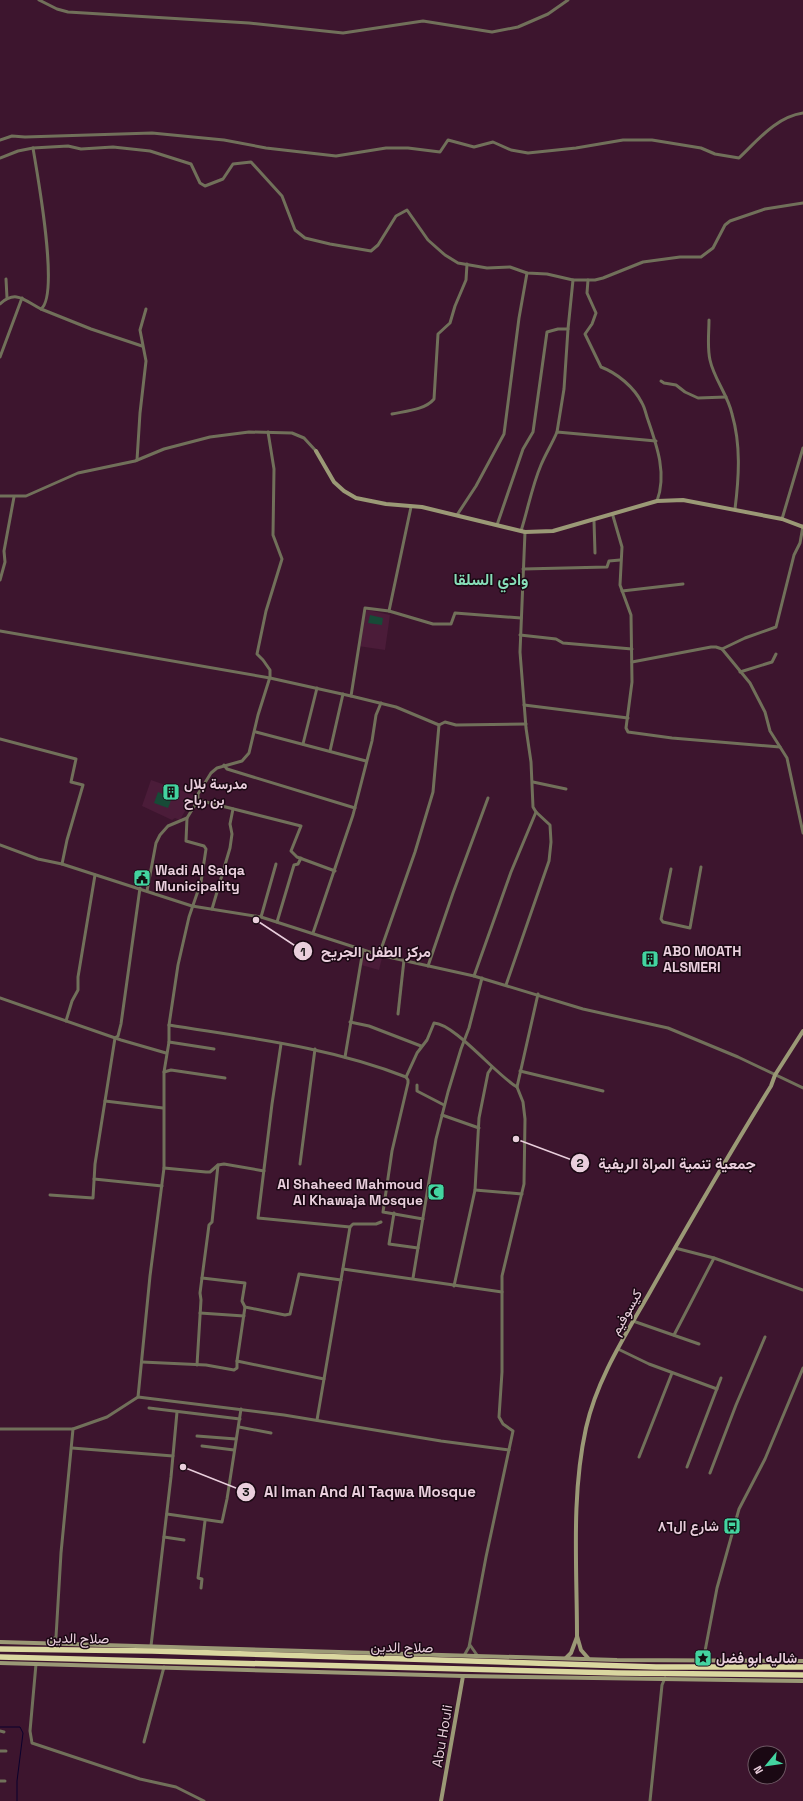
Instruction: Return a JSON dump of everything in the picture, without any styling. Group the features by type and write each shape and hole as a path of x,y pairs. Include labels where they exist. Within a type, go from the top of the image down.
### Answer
{"highway":[{"name":"صلاح الدين","path":"0,1649 152,1651 656,1668 803,1667"},
{"path":"277,1663 281,1660 282,1656"},
{"name":"صلاح الدين","path":"0,1657 669,1674 803,1675"},
{"path":"352,1666 354,1661 353,1658"}],"main road":[{"path":"316,450 330,477 349,495 372,502 422,507 523,531 546,532 613,516 657,501 682,500 782,519 803,527"},
{"name":"كيسوفيم","path":"588,1658 582,1650 577,1636 576,1496 590,1411 596,1394 633,1321 775,1075 803,1031"},
{"name":"كيسوفيم","path":"566,1658 571,1652 577,1636"},
{"path":"0,1642 566,1658 803,1661"},
{"path":"0,1663 463,1676 803,1681"},
{"name":"Abu Houli","path":"441,1801 463,1676"}],"street":[{"path":"39,0 57,9 68,12 249,23 343,33 423,21 484,31 506,31 548,14 568,0"},
{"path":"0,140 12,136 25,137 152,133 224,140 266,148 336,156 386,148 408,148 440,152 448,140 474,147 493,142 511,150 528,153 576,148 623,140 652,140 701,148 714,154 739,158 776,124 795,114 803,113"},
{"path":"0,158 18,151 33,148 68,146 81,149 113,147 150,151 191,164 200,183 205,186 223,179 233,164 251,162 282,196 295,230 305,238 371,251 378,245 396,216 407,210 428,240 458,263 487,268 510,267 527,273 548,274 573,280 588,280 609,276 643,262 680,257 701,257 713,248 725,225 730,221 765,209 803,203"},
{"path":"33,148 48,260 47,302 41,309"},
{"path":"392,414 430,404 434,399 438,334 450,323 455,306 466,280 467,264"},
{"path":"457,515 476,486 504,434 519,318 527,273"},
{"path":"6,278 7,298"},
{"path":"506,985 549,861 551,842 550,825 536,812 533,804 533,782 524,705 520,635 524,569 523,531 540,466 546,453 550,449 557,432 564,389 573,280"},
{"path":"588,280 587,293 596,313 592,324 585,334 601,367 614,372 630,388 642,404 656,442 661,470 661,487 657,501"},
{"path":"0,304 7,298 14,296 22,298 41,309 91,329 142,346"},
{"path":"0,357 22,298"},
{"path":"138,460 146,361 140,330 146,309"},
{"path":"709,320 708,342 710,360 732,413 738,444 739,473 735,509"},
{"path":"497,525 523,449 533,432 539,403 547,332 558,329 568,329"},
{"path":"661,381 676,385 685,392 698,398 726,397"},
{"path":"138,1397 150,1276 164,1168 164,1072 169,1042 169,1025 178,965 192,906 201,882 206,849 204,846 186,841 187,818 198,800 198,794 211,773 224,765 242,761 249,754 256,732 258,715 270,678 270,670 256,654 282,559 273,534 274,469 268,432"},
{"path":"0,496 26,496 78,473 138,460 164,449 195,440 232,434 268,432 292,433 301,436 316,450"},
{"path":"557,432 656,442"},
{"path":"782,519 803,448"},
{"path":"0,580 6,562 4,551 14,497"},
{"path":"389,611 411,507"},
{"path":"613,516 622,547 620,560 620,580 622,591 631,611 632,682 626,728 630,733 780,747"},
{"path":"594,521 596,553"},
{"path":"722,649 745,638 776,627 794,554 800,543 803,527"},
{"path":"524,569 607,567 609,561 620,560"},
{"path":"622,591 683,584"},
{"path":"351,696 365,608 389,611 433,624 450,624 455,613 521,618"},
{"path":"0,631 270,678 317,688 396,707 439,725 445,722 456,726 526,724"},
{"path":"520,635 556,639 562,643 632,649"},
{"path":"632,662 716,647 722,649 750,682 765,712 770,730 787,758 803,833"},
{"path":"740,672 772,662 776,654"},
{"path":"303,744 317,688"},
{"path":"330,751 343,694"},
{"path":"313,934 355,808 376,715 381,703"},
{"path":"524,705 628,718"},
{"path":"379,955 415,852 433,792 439,725"},
{"path":"256,732 366,761"},
{"path":"0,739 76,759 71,782 82,785 62,864"},
{"path":"224,765 227,769 355,808"},
{"path":"533,782 566,789"},
{"path":"428,966 488,798"},
{"path":"198,800 301,826 291,851 301,858 335,871"},
{"path":"212,909 230,848 232,834 230,824 233,809"},
{"path":"474,976 511,872 536,812"},
{"path":"147,891 156,844 160,835 168,826 187,818"},
{"path":"0,845 38,859 62,864 192,906 261,917 379,955 482,978 583,1009 668,1028 803,1088"},
{"path":"277,922 294,865 298,864 301,858"},
{"path":"261,917 276,864"},
{"path":"671,869 661,919 662,922 690,928 701,867"},
{"path":"66,1021 72,1001 78,990 78,977 95,875"},
{"path":"50,1195 93,1198 94,1179 115,1038 118,1036 121,1024 140,888"},
{"path":"345,1057 363,950"},
{"path":"398,1014 404,960"},
{"path":"412,1278 436,1139 444,1105 482,978"},
{"path":"465,1654 470,1645 486,1558 513,1431 503,1424 499,1417 502,1372 502,1276 524,1184 525,1118 517,1087 538,994"},
{"path":"0,998 115,1038 166,1053"},
{"path":"350,1022 369,1026 421,1046"},
{"path":"423,1219 383,1212 392,1150 408,1083 406,1077 421,1046 424,1045 427,1040 434,1023 445,1026 477,1051 492,1067 517,1087"},
{"path":"169,1025 315,1049 406,1077"},
{"path":"169,1042 214,1049"},
{"path":"281,1044 258,1218 350,1227 354,1224 376,1224 381,1222"},
{"path":"300,1164 315,1049"},
{"path":"454,1286 475,1190 478,1128 488,1073 492,1067"},
{"path":"164,1072 170,1070 225,1078"},
{"path":"520,1071 603,1091"},
{"path":"417,1085 417,1091 444,1105"},
{"path":"106,1101 163,1108"},
{"path":"442,1115 478,1128"},
{"path":"218,1164 264,1171"},
{"path":"164,1168 210,1172 218,1164"},
{"path":"197,1365 202,1278 209,1225 212,1222 218,1164"},
{"path":"94,1179 162,1186"},
{"path":"475,1190 522,1194"},
{"path":"394,1213 389,1244 418,1248"},
{"path":"318,1420 350,1227"},
{"path":"675,1248 714,1258 803,1290"},
{"path":"674,1335 714,1258"},
{"path":"343,1269 502,1292"},
{"path":"245,1307 285,1315 290,1314 299,1274 341,1280"},
{"path":"142,1362 197,1365 234,1370 236,1368 245,1307 242,1301 245,1283 202,1278"},
{"path":"200,1313 244,1316"},
{"path":"633,1321 700,1344"},
{"path":"710,1473 736,1405 765,1337"},
{"path":"618,1349 629,1356 717,1389"},
{"path":"237,1361 324,1379"},
{"path":"702,1667 717,1588 739,1509 768,1452 803,1368"},
{"path":"639,1457 672,1373"},
{"path":"687,1467 721,1378"},
{"path":"0,1429 73,1429 106,1417 138,1397 318,1420 441,1441 509,1450"},
{"path":"149,1408 240,1419"},
{"path":"167,1514 205,1521 222,1522 241,1409"},
{"path":"151,1646 167,1514 177,1412"},
{"path":"239,1427 271,1433"},
{"path":"56,1637 60,1553 73,1429"},
{"path":"197,1436 236,1439"},
{"path":"202,1446 234,1450"},
{"path":"72,1448 172,1456"},
{"path":"201,1588 202,1578 198,1578 205,1521"},
{"path":"164,1537 184,1540"},
{"path":"47,1643 56,1637"},
{"path":"56,1637 65,1644"},
{"path":"470,1645 477,1655"},
{"path":"36,1664 30,1730 32,1743 140,1779 176,1787 204,1801"},
{"path":"144,1742 164,1667"},
{"path":"650,1801 663,1680 669,1674"},
{"path":"0,1731 4,1732"},
{"path":"0,1751 6,1751"},
{"path":"0,1781 5,1781"}],"shaded area":[{"path":"368,610 390,615 385,650 358,646 366,611"},
{"path":"151,780 194,795 180,820 175,818 172,820 142,806"},
{"path":"364,953 382,958 379,970 361,965"}],"green space":[{"path":"370,615 383,618 382,625 368,623"},
{"path":"158,792 172,798 168,808 154,803"}],"waterway":[{"name":"وادي السلقا","path":"0,1727 20,1727 23,1733 17,1781 17,1801"}],"place":[{"name":"مدرسة بلال بن رباح","path":"171,792"},
{"name":"Wadi Al Salqa Municipality","path":"142,878"},
{"name":"مركز الطفل الجريح","path":"256,920"},
{"name":"ABO MOATH ALSMERI","path":"650,959"},
{"name":"جمعية تنمية المراة الريفية","path":"516,1139"},
{"name":"Al Shaheed Mahmoud Al Khawaja Mosque","path":"436,1192"},
{"name":"Al Iman And Al Taqwa Mosque","path":"183,1467"},
{"name":"شارع ال٨٦","path":"732,1526"},
{"name":"شاليه ابو فضل","path":"703,1658"}],"district":[{"name":"وادي السلقا","path":"491,579"}]}
